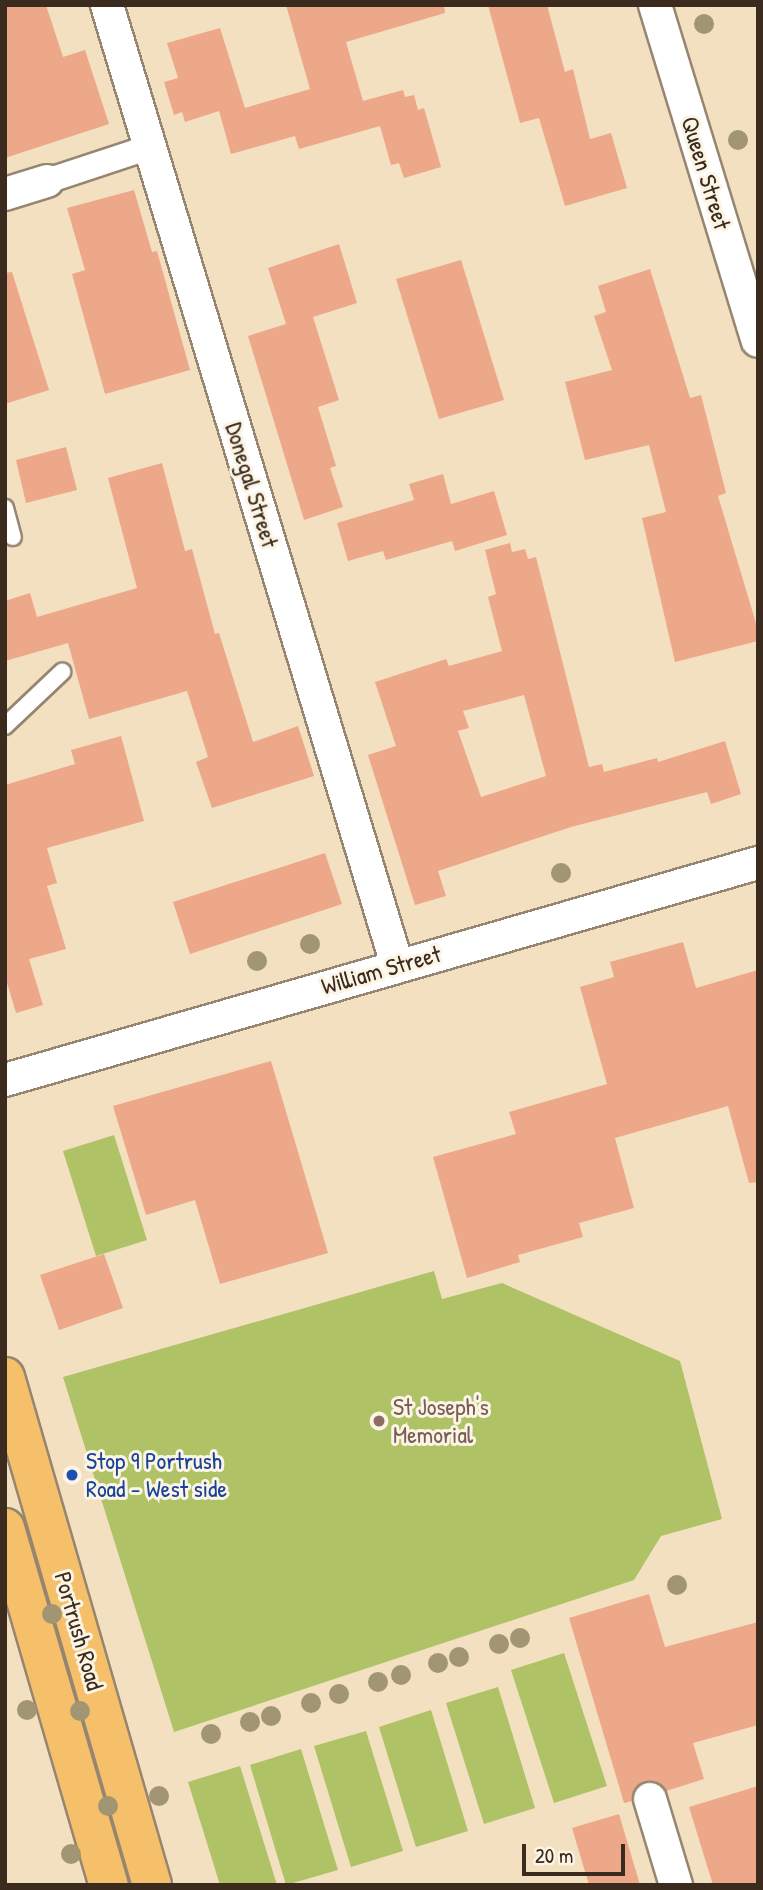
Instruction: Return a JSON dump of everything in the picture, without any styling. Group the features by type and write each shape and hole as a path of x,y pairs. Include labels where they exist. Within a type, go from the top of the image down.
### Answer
{"highway":[{"name":"Portrush Road","path":"5,1377 152,1885"},
{"name":"Portrush Road","path":"5,1528 109,1885"}],"street":[{"name":"Donegal Street","path":"107,5 397,965"},
{"name":"Queen Street","path":"655,5 758,341"},
{"path":"5,194 150,147"},
{"name":"William Street","path":"5,1080 758,863"},
{"path":"650,1799 676,1885"}],"lane":[{"path":"5,508 13,537"},
{"path":"5,726 62,672"}],"green space":[{"path":"114,1135 147,1240 96,1256 63,1151"},
{"path":"434,1271 442,1299 502,1283 680,1361 722,1519 661,1536 634,1580 174,1732 63,1377"},
{"path":"564,1653 607,1786 554,1803 511,1670"},
{"path":"498,1687 535,1808 484,1824 446,1703"},
{"path":"431,1710 468,1831 416,1847 379,1727"},
{"path":"366,1731 403,1851 351,1867 314,1746"},
{"path":"301,1749 338,1870 286,1885 250,1765"},
{"path":"240,1766 277,1885 220,1885 188,1782"}],"building":[{"path":"5,5 46,5 63,57 85,50 109,124 5,158"},
{"path":"286,5 444,5 445,13 346,42 363,101 403,90 405,97 414,95 418,110 424,108 441,167 404,178 399,163 391,165 380,126 299,149 295,136 231,154 219,111 185,122 182,112 174,115 164,82 178,78 167,43 220,28 245,108 310,89"},
{"path":"488,5 547,5 565,72 573,69 590,139 611,133 627,188 565,206 539,118 520,123"},
{"path":"134,190 152,252 157,251 190,370 105,394 72,274 85,270 67,208"},
{"path":"339,244 357,303 313,317 339,400 318,407 336,466 330,468 343,507 304,520 248,336 286,324 268,268"},
{"path":"461,260 504,400 439,419 396,279"},
{"path":"650,269 690,398 701,395 726,493 718,496 758,630 758,641 675,662 642,518 666,512 649,445 585,460 565,382 612,370 594,316 606,312 598,286"},
{"path":"12,272 49,390 5,404 5,273"},
{"path":"66,447 77,490 26,503 16,460"},
{"path":"162,463 185,551 192,549 215,634 219,633 253,742 298,726 314,776 212,808 196,762 208,757 187,691 89,719 68,643 5,661 5,601 30,593 37,617 137,588 108,478"},
{"path":"443,474 451,504 494,491 507,535 455,551 452,541 386,560 383,551 348,561 337,523 414,500 409,484"},
{"path":"510,543 512,552 525,549 528,559 536,557 589,767 602,764 604,772 657,758 658,762 725,741 741,794 711,804 707,792 571,827 438,871 446,896 415,905 368,755 396,746 375,682 446,659 449,666 502,651 488,597 496,594 485,550","holes":["524,695 546,776 481,797 458,731 469,728 463,711"]},
{"path":"121,736 144,821 47,848 57,883 47,886 66,949 29,959 43,1005 16,1013 5,976 5,785 75,764 71,750"},
{"path":"325,853 342,904 190,954 173,902"},
{"path":"683,942 696,988 758,970 758,1182 749,1183 728,1106 615,1138 634,1208 579,1223 583,1237 518,1255 520,1262 467,1278 433,1157 516,1134 509,1112 607,1084 580,987 614,977 610,962"},
{"path":"271,1061 328,1253 220,1284 195,1200 146,1215 113,1106"},
{"path":"104,1254 123,1308 59,1330 40,1275"},
{"path":"649,1594 665,1647 758,1622 758,1725 693,1743 704,1779 666,1791 655,1781 644,1782 636,1787 632,1801 624,1803 569,1618"},
{"path":"758,1786 758,1885 713,1885 689,1807"},
{"path":"619,1814 640,1885 589,1885 572,1828"}],"place":[{"name":"St Joseph's Memorial","path":"379,1421"},
{"name":"Stop 9 Portrush Road - West side","path":"72,1475"}]}
